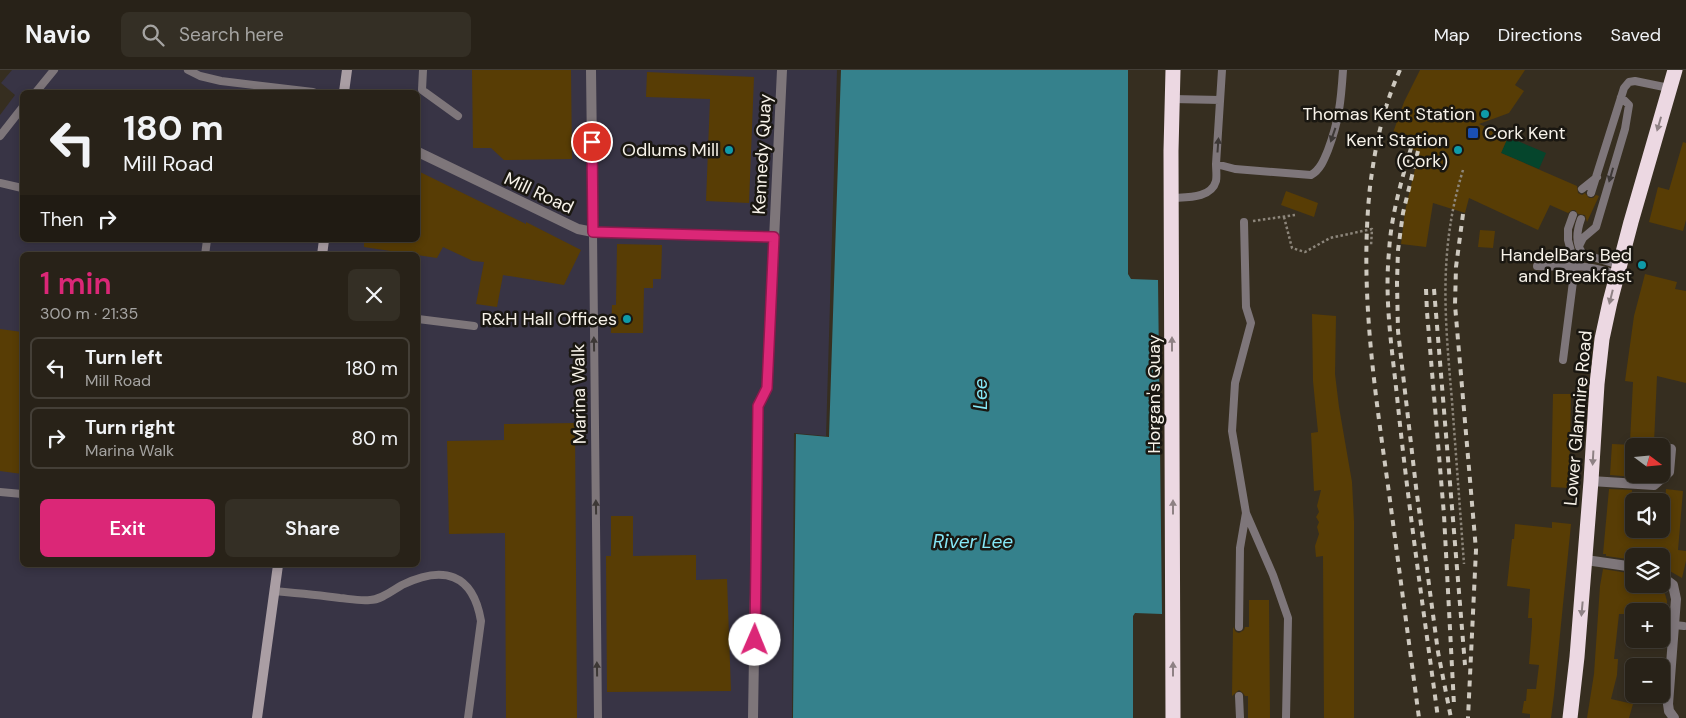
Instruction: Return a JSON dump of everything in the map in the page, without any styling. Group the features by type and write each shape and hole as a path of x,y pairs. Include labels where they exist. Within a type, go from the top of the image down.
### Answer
{"highway":[{"name":"Horgan's Quay","path":"1173,70 1173,718"},
{"name":"Lower Glanmire Road","path":"1570,718 1578,657 1597,384 1602,339 1618,269 1674,70"}],"street":[{"path":"344,90 347,70"},
{"name":"Marina Walk","path":"591,70 593,232"},
{"name":"Kennedy Quay","path":"753,718 758,406 767,388 782,70"},
{"name":"Mill Road","path":"420,153 578,229 593,232 774,237"},
{"path":"1591,481 1654,485 1656,483"},
{"path":"1586,560 1625,566"},
{"path":"257,718 278,567"},
{"path":"1670,583 1673,585 1675,592 1679,625 1668,704 1669,711 1674,718"}],"lane":[{"path":"38,90 54,70"},
{"path":"188,70 200,76 221,81 296,90"},
{"path":"423,70 422,90 458,116"},
{"path":"1172,198 1201,195 1213,187 1216,180 1222,70"},
{"path":"1216,164 1235,168 1298,174 1311,175 1316,173 1324,160 1339,118 1343,70"},
{"path":"1591,193 1624,88 1629,82 1635,81 1669,88"},
{"path":"1579,246 1583,238 1596,227 1624,129 1629,105 1621,97"},
{"path":"1173,98 1220,100"},
{"path":"0,136 20,111"},
{"path":"1582,189 1596,177"},
{"path":"0,183 20,188"},
{"path":"1563,360 1575,266 1568,240 1568,229 1573,215"},
{"path":"1581,219 1577,234 1579,246 1583,254 1618,269"},
{"path":"1244,222 1246,307 1251,323 1235,383 1232,432 1246,514 1273,575 1288,618 1286,718"},
{"name":"Marina Walk","path":"593,232 598,718"},
{"path":"1538,266 1618,269"},
{"path":"420,319 474,326"},
{"path":"0,492 20,494"},
{"path":"1239,627 1240,548 1246,514"},
{"path":"274,591 374,600 404,584 428,576 438,574 453,577 471,592 478,607 481,621 468,718"},
{"path":"1239,696 1240,718"}],"path":[{"path":"1463,170 1448,236 1445,302 1464,564"},
{"path":"1244,222 1296,215"},
{"path":"1284,217 1292,248 1305,252 1330,238 1372,229 1371,246"}],"shaded area":[{"path":"12,70 837,70 826,436 794,433 792,718 0,718 0,115 15,95 1,83"}],"green space":[{"path":"1508,137 1546,153 1539,169 1501,153"}],"water":[{"name":"River Lee","path":"841,70 1128,70 1128,274 1131,279 1158,280 1162,614 1135,613 1133,616 1133,718 793,718 796,434 829,437"}],"building":[{"path":"472,70 571,70 572,159 504,160 491,148 473,148"},
{"name":"Kent Station (Cork)","path":"1420,70 1525,70 1515,85 1524,91 1509,113 1479,124 1508,137 1501,153 1577,186 1578,193 1582,195 1585,193 1589,198 1593,198 1596,195 1599,196 1587,222 1585,215 1578,214 1575,210 1568,213 1550,205 1538,230 1469,198 1465,213 1433,203 1426,247 1401,244 1405,211 1419,152 1390,141 1404,102"},
{"name":"Odlums Mill","path":"647,72 754,77 749,203 706,201 710,99 646,97"},
{"path":"1683,142 1686,143 1686,220 1683,231 1649,222 1658,187 1669,190"},
{"path":"420,172 581,250 564,285 503,275 497,307 476,304 484,262 473,261 443,247 437,258 420,255 420,252 397,252 364,247 364,242 420,242"},
{"path":"1286,191 1318,203 1314,217 1281,205"},
{"path":"1480,230 1495,231 1493,248 1478,247"},
{"path":"617,244 662,245 661,279 653,279 653,288 644,288 643,333 611,333 612,305 616,305"},
{"path":"1645,274 1677,282 1675,289 1686,291 1686,383 1657,376 1654,438 1630,438 1633,382 1625,381 1634,316"},
{"path":"1312,314 1336,316 1335,374 1352,482 1354,521 1354,718 1324,718 1323,556 1316,557 1315,546 1319,534 1317,527 1319,522 1316,517 1319,512 1317,506 1321,490 1314,491 1311,433 1318,432 1313,381"},
{"path":"0,329 20,332 20,474 0,471"},
{"path":"1553,394 1571,394 1569,488 1551,487"},
{"path":"575,423 577,718 506,718 505,533 449,534 447,441 504,440 504,424"},
{"path":"1612,444 1625,445 1625,476 1610,475"},
{"path":"1609,489 1632,490 1632,493 1625,493 1625,538 1670,538 1670,493 1666,493 1666,489 1683,491 1678,550 1686,551 1682,578 1670,571 1670,548 1625,548 1625,559 1603,554"},
{"path":"611,516 633,516 633,556 696,555 696,580 727,579 731,691 607,692 606,556 611,556"},
{"path":"1552,522 1571,524 1554,695 1551,718 1530,718 1530,714 1522,713 1524,701 1526,701 1527,689 1536,689 1539,665 1529,664 1532,626 1532,618 1528,618 1530,589 1507,586 1512,539 1514,539 1515,524 1552,528"},
{"path":"1603,569 1625,573 1625,593 1664,593 1667,601 1667,603 1625,603 1625,614 1619,614 1614,659 1618,659 1617,675 1611,699 1633,704 1629,718 1587,718 1594,674 1600,586"},
{"path":"1249,600 1269,600 1270,718 1248,718 1248,696 1245,696 1239,690 1232,696 1233,627 1239,633 1245,627 1249,627"}],"railway":[{"path":"1400,70 1384,113 1374,157 1367,226 1367,302 1374,379 1419,718"},
{"path":"1411,148 1400,186 1390,239 1388,310 1407,484 1438,718"},
{"path":"1418,151 1403,213 1398,250 1398,331 1438,652 1451,718"},
{"path":"1463,214 1456,267 1455,305 1476,550 1468,718"},
{"path":"1426,289 1444,515 1454,705"},
{"path":"1434,289 1465,665"}],"place":[{"name":"Thomas Kent Station","path":"1485,114"},
{"name":"Cork Kent","path":"1473,133"},
{"name":"Odlums Mill","path":"729,150"},
{"name":"Kent Station (Cork)","path":"1458,150"},
{"name":"HandelBars Bed and Breakfast","path":"1642,265"},
{"name":"R&H Hall Offices","path":"627,319"}],"route":[{"path":"592,142 593,232 774,237 767,388 758,406 755,640"}],"water label":[{"name":"Lee","path":"980,394"}]}
